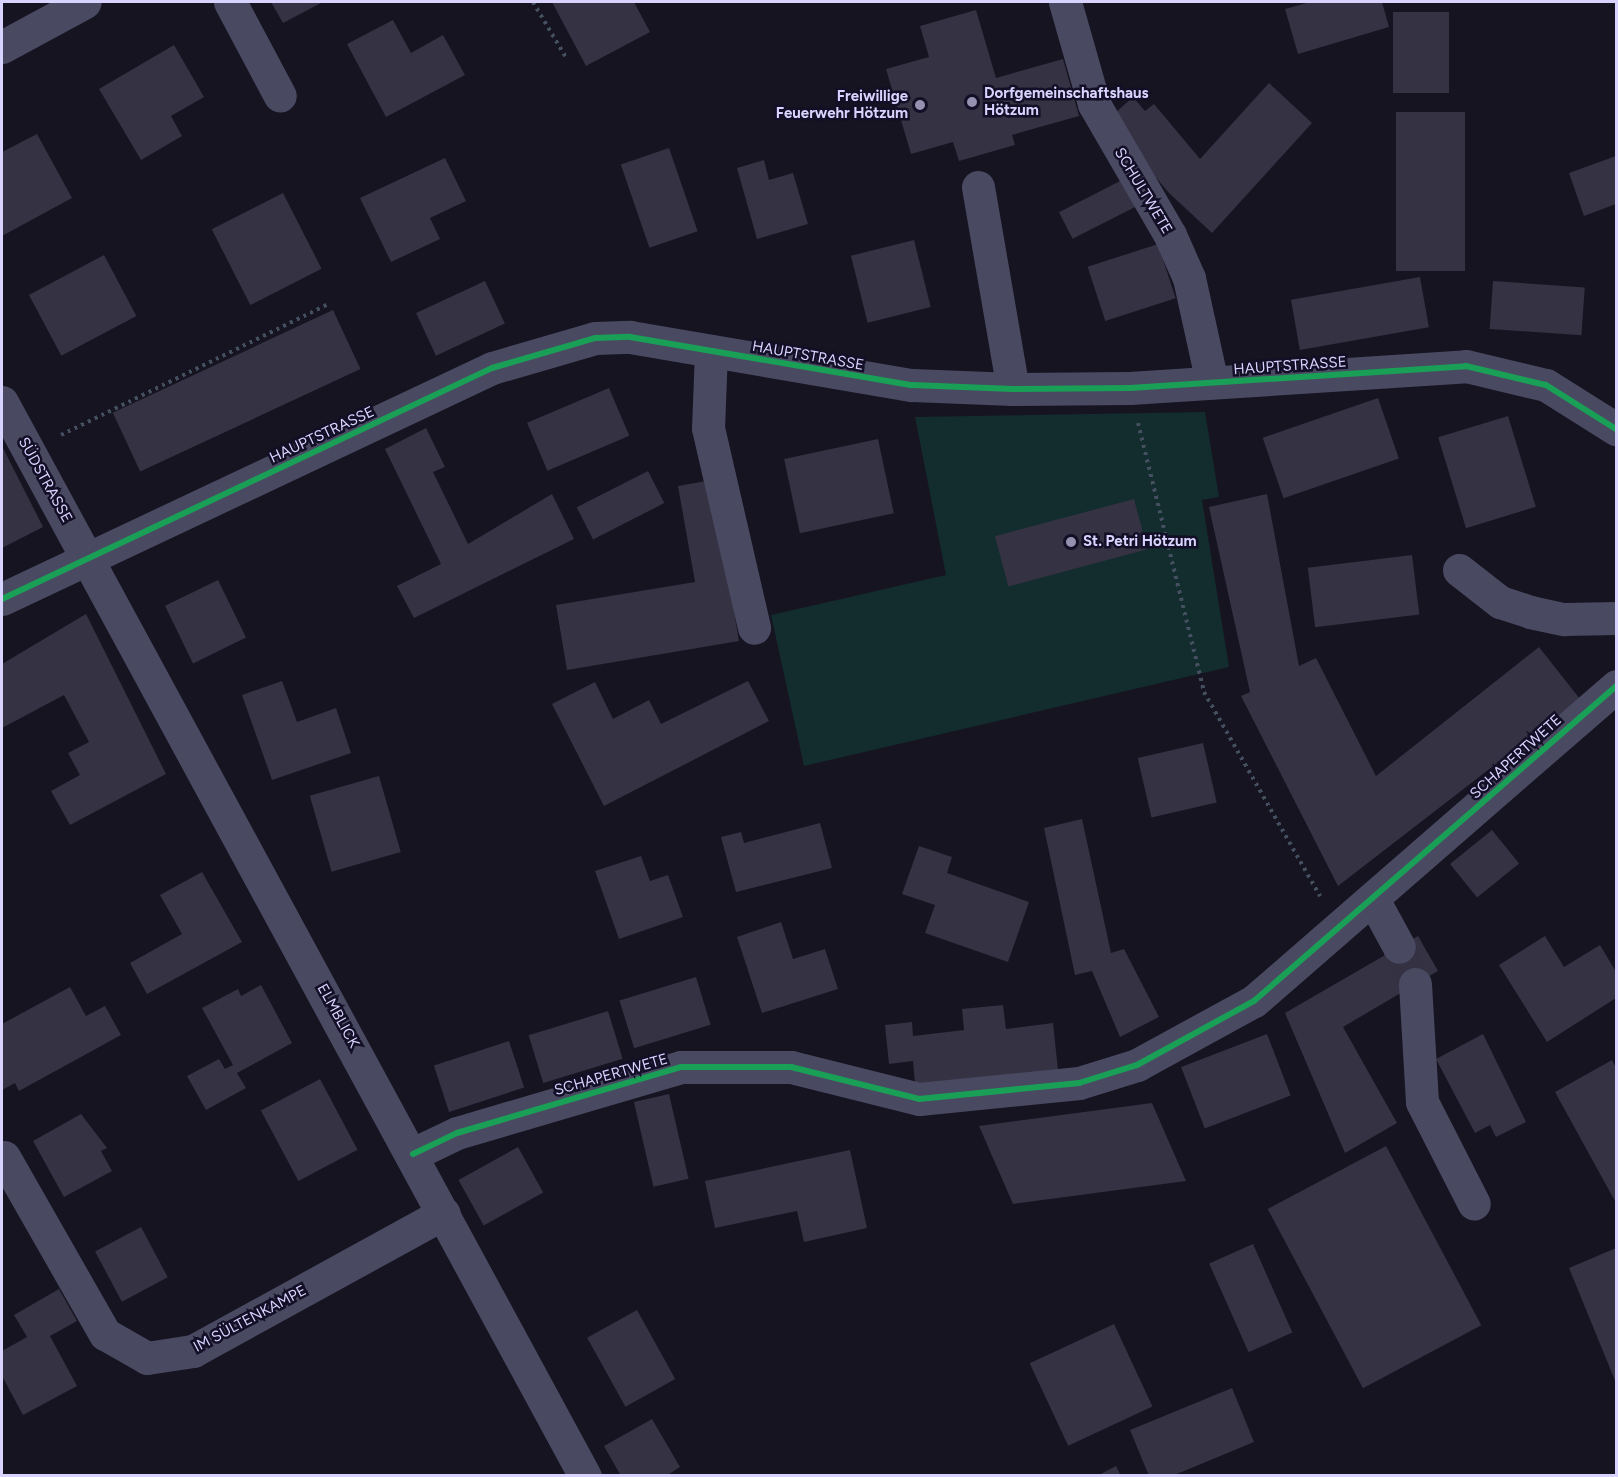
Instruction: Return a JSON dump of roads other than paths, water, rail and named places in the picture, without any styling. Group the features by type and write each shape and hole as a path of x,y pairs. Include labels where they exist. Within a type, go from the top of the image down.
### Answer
{"street":[{"path":"2,46 85,2"},
{"path":"230,2 280,96"},
{"name":"SCHULTWETE","path":"1065,2 1094,104 1170,235 1189,278 1212,383"},
{"path":"978,187 1013,389"},
{"name":"HAUPTSTRASSE","path":"2,599 492,368 556,346 630,337 912,385 1013,389 1130,388 1466,366 1546,385 1617,429"},
{"path":"711,351 708,428 754,628"},
{"name":"SÜDSTRASSE","path":"2,402 88,558"},
{"name":"ELMBLICK","path":"88,558 413,1154 585,1476"},
{"path":"1458,570 1500,602 1530,612 1564,619 1617,618"},
{"name":"SCHAPERTWETE","path":"413,1154 457,1133 681,1068 791,1067 919,1099 1079,1083 1137,1065 1194,1038 1254,1000 1340,931 1617,686"},
{"path":"1374,901 1399,947"},
{"path":"1416,984 1422,1102 1474,1204"},
{"name":"IM SÜLTENKAMPE","path":"4,1157 105,1334 147,1358 193,1351 444,1213"}],"tunnel":[{"path":"1399,947 1415,984"}],"place":[{"name":"Dorfgemeinschaftshaus Hötzum","path":"972,102"},
{"name":"Freiwillige Feuerwehr Hötzum","path":"920,105"},
{"name":"St. Petri Hötzum","path":"1071,542"}]}
